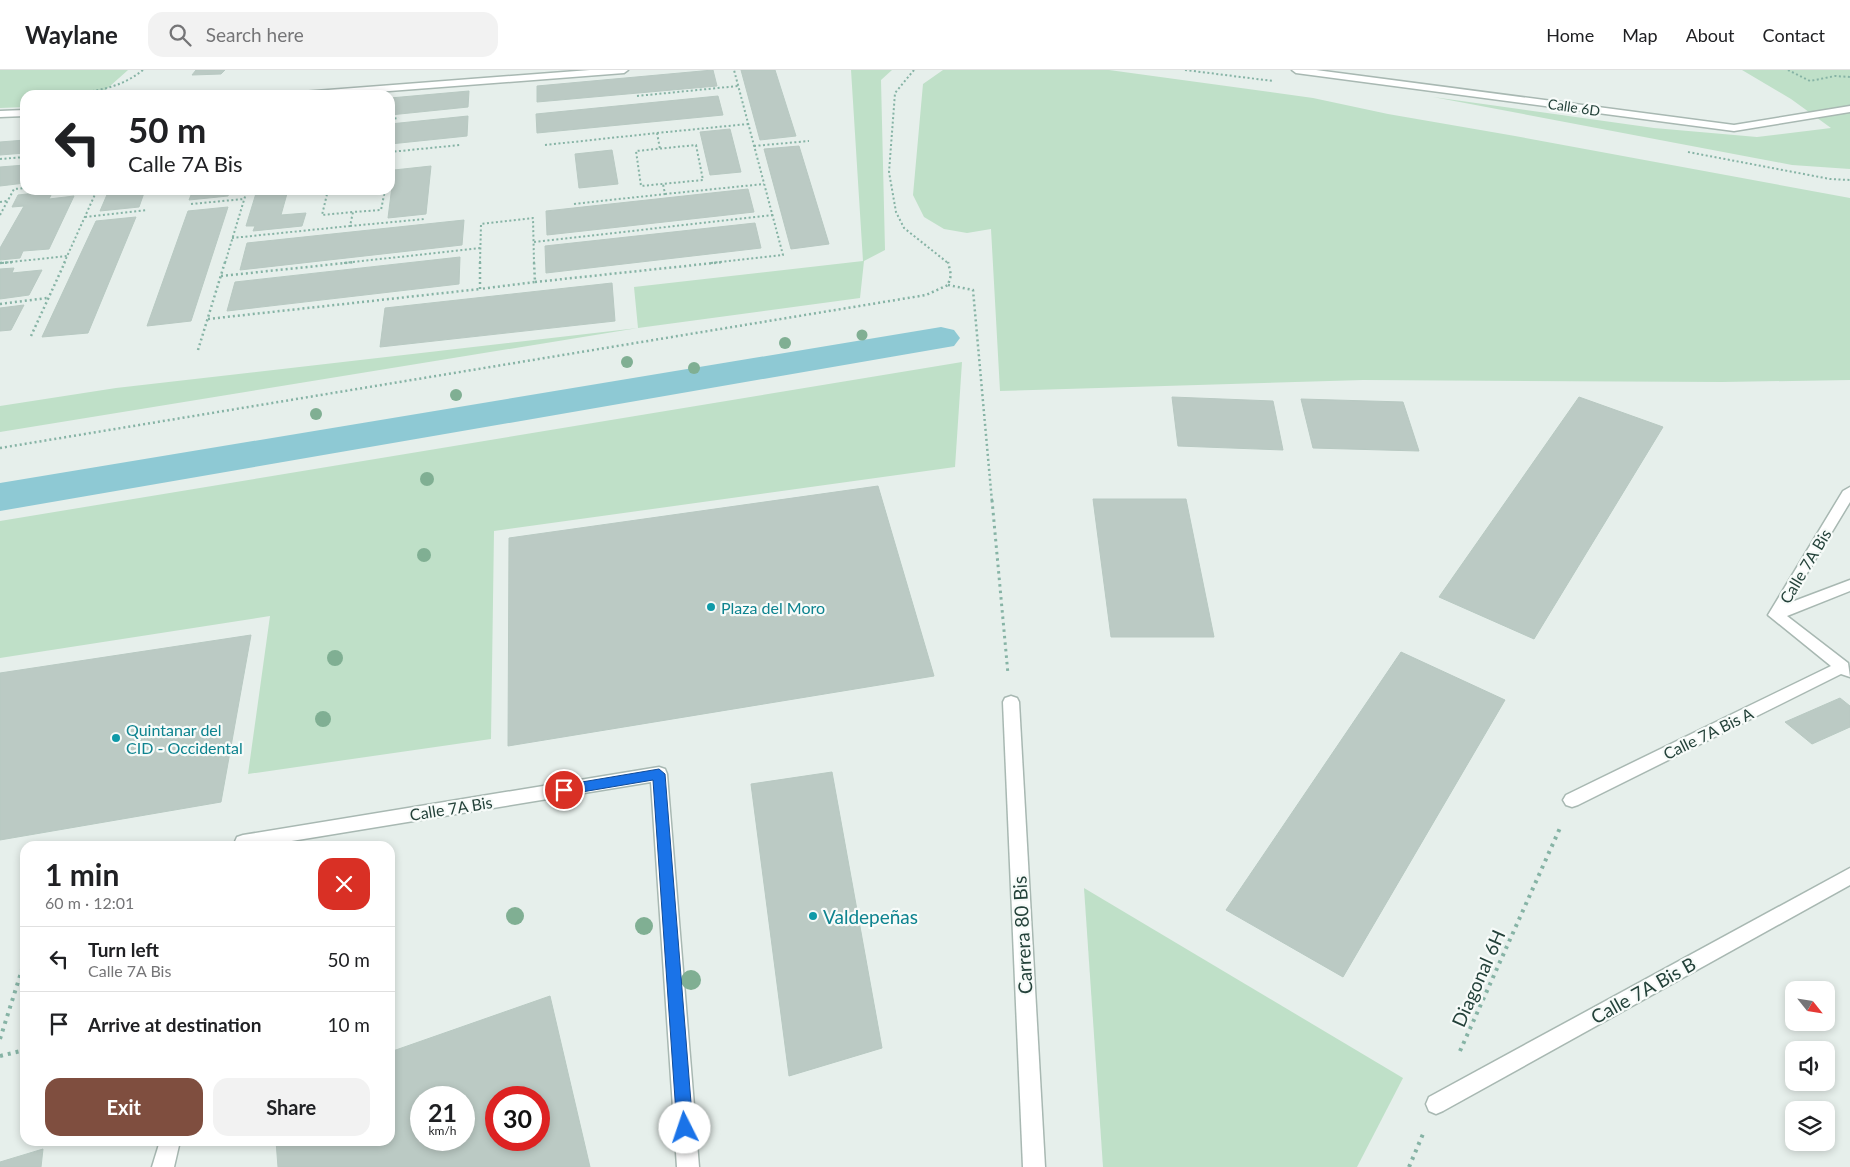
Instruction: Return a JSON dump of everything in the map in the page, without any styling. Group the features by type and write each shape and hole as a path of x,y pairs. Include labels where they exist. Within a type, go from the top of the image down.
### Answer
{"street":[{"path":"366,90 624,70"},
{"name":"Calle 6D","path":"1296,70 1734,128 1850,109"},
{"path":"0,114 20,113"},
{"name":"Calle 7A Bis","path":"1775,615 1850,491"},
{"path":"1775,615 1850,585"},
{"path":"1775,615 1846,669"},
{"name":"Calle 7A Bis A","path":"1572,800 1846,669"},
{"name":"Carrera 80 Bis","path":"1011,702 1034,1167"},
{"name":"Calle 7A Bis","path":"260,841 659,774 688,1167"},
{"name":"Calle 7A Bis B","path":"1436,1104 1850,876"},
{"path":"164,1167 169,1146"}],"path":[{"path":"93,90 115,87 133,79 143,70"},
{"path":"208,319 783,255 734,70"},
{"path":"914,70 895,93 889,172 896,212 904,228 948,261 951,275 948,285"},
{"path":"1788,70 1810,81 1835,76 1850,78"},
{"path":"545,144 748,124"},
{"path":"657,133 660,149"},
{"path":"754,146 809,140"},
{"path":"395,152 460,145"},
{"path":"696,145 703,180 641,186 636,151 660,149 696,145"},
{"path":"0,159 20,157"},
{"path":"663,184 665,194"},
{"path":"574,204 764,184"},
{"path":"0,215 14,189 20,188"},
{"path":"31,336 95,195"},
{"path":"198,350 245,195"},
{"path":"327,195 322,215 382,210 384,195"},
{"path":"191,204 244,199"},
{"path":"0,202 8,201"},
{"path":"84,218 147,210"},
{"path":"350,226 353,212"},
{"path":"534,242 773,216"},
{"path":"480,289 481,224 533,218 535,282"},
{"path":"232,238 425,219"},
{"path":"221,276 481,248"},
{"path":"0,263 67,256"},
{"path":"0,448 888,302 926,295 948,285 973,290 1011,702"},
{"path":"0,304 48,298"},
{"name":"Diagonal 6H","path":"1409,1167 1572,800"},
{"path":"0,1039 20,976"},
{"path":"0,1056 20,1051"}],"green space":[{"path":"0,70 128,70 106,90 20,90 20,107 0,108"},
{"path":"851,70 892,70 881,80 885,250 864,261 860,298 638,328 634,287 863,261"},
{"path":"943,70 1109,70 1313,98 1388,114 1850,198 1850,380 1722,382 1363,380 1000,391 991,229 967,233 944,229 924,217 913,195 923,84"},
{"path":"1742,70 1850,70 1850,169 1792,165 1433,97 1654,128 1757,137 1831,128 1791,99"},
{"path":"638,328 0,432 0,406 116,388"},
{"path":"962,362 955,467 494,531 491,739 248,774 270,616 0,658 0,521"},
{"path":"1084,888 1403,1078 1357,1167 1103,1167"}],"building":[{"path":"196,70 225,70 221,74 192,75"},
{"path":"713,70 717,86 537,102 537,86"},
{"path":"741,70 775,70 796,136 760,140"},
{"path":"469,91 468,107 395,114 395,98"},
{"path":"718,96 723,115 537,133 536,114"},
{"path":"468,116 467,136 395,143 395,123"},
{"path":"730,129 741,172 710,175 700,132"},
{"path":"20,140 20,153 0,155 0,142"},
{"path":"799,146 829,244 791,249 764,149"},
{"path":"612,150 618,184 579,188 575,154"},
{"path":"20,165 20,184 0,186 0,167"},
{"path":"431,166 426,214 388,218 391,195 395,195 395,170"},
{"path":"748,189 754,212 547,235 546,211"},
{"path":"18,195 51,195 49,199 74,196 49,249 23,251 20,258 0,260 0,248 24,206 12,207"},
{"path":"107,195 143,195 139,207 100,211"},
{"path":"191,195 228,195 228,196 189,200"},
{"path":"255,195 287,195 281,215 306,213 302,226 253,231 255,226 246,226"},
{"path":"228,207 191,321 147,326 188,211"},
{"path":"136,217 88,333 42,337 96,221"},
{"path":"464,220 462,245 240,270 247,243"},
{"path":"755,223 761,248 546,273 545,246"},
{"path":"460,257 459,284 227,311 235,282"},
{"path":"14,268 12,273 42,270 29,295 0,299 0,269"},
{"path":"612,283 615,321 380,347 385,308"},
{"path":"24,305 11,330 0,331 0,308"},
{"path":"1172,397 1273,401 1283,450 1178,446"},
{"path":"1579,397 1663,427 1534,639 1439,597"},
{"path":"1301,399 1403,402 1419,451 1313,448"},
{"name":"Plaza del Moro","path":"878,486 934,676 508,746 509,538"},
{"path":"1093,499 1186,499 1214,637 1111,637"},
{"name":"Quintanar del CID - Occidental","path":"251,635 221,802 0,840 0,673"},
{"path":"1401,652 1505,700 1343,977 1226,910"},
{"path":"1840,698 1850,706 1850,727 1812,744 1785,722"},
{"name":"Valdepeñas","path":"832,772 882,1048 789,1076 751,784"},
{"path":"550,996 590,1167 278,1167 276,1146 395,1146 395,1050"},
{"path":"43,1149 41,1167 0,1167 0,1162"}],"waterway":[{"path":"0,497 941,338"}],"place":[{"name":"Plaza del Moro","path":"711,607"},
{"name":"Quintanar del CID - Occidental","path":"116,738"},
{"name":"Valdepeñas","path":"813,916"}],"route":[{"path":"564,790 659,774 685,1128"}]}
